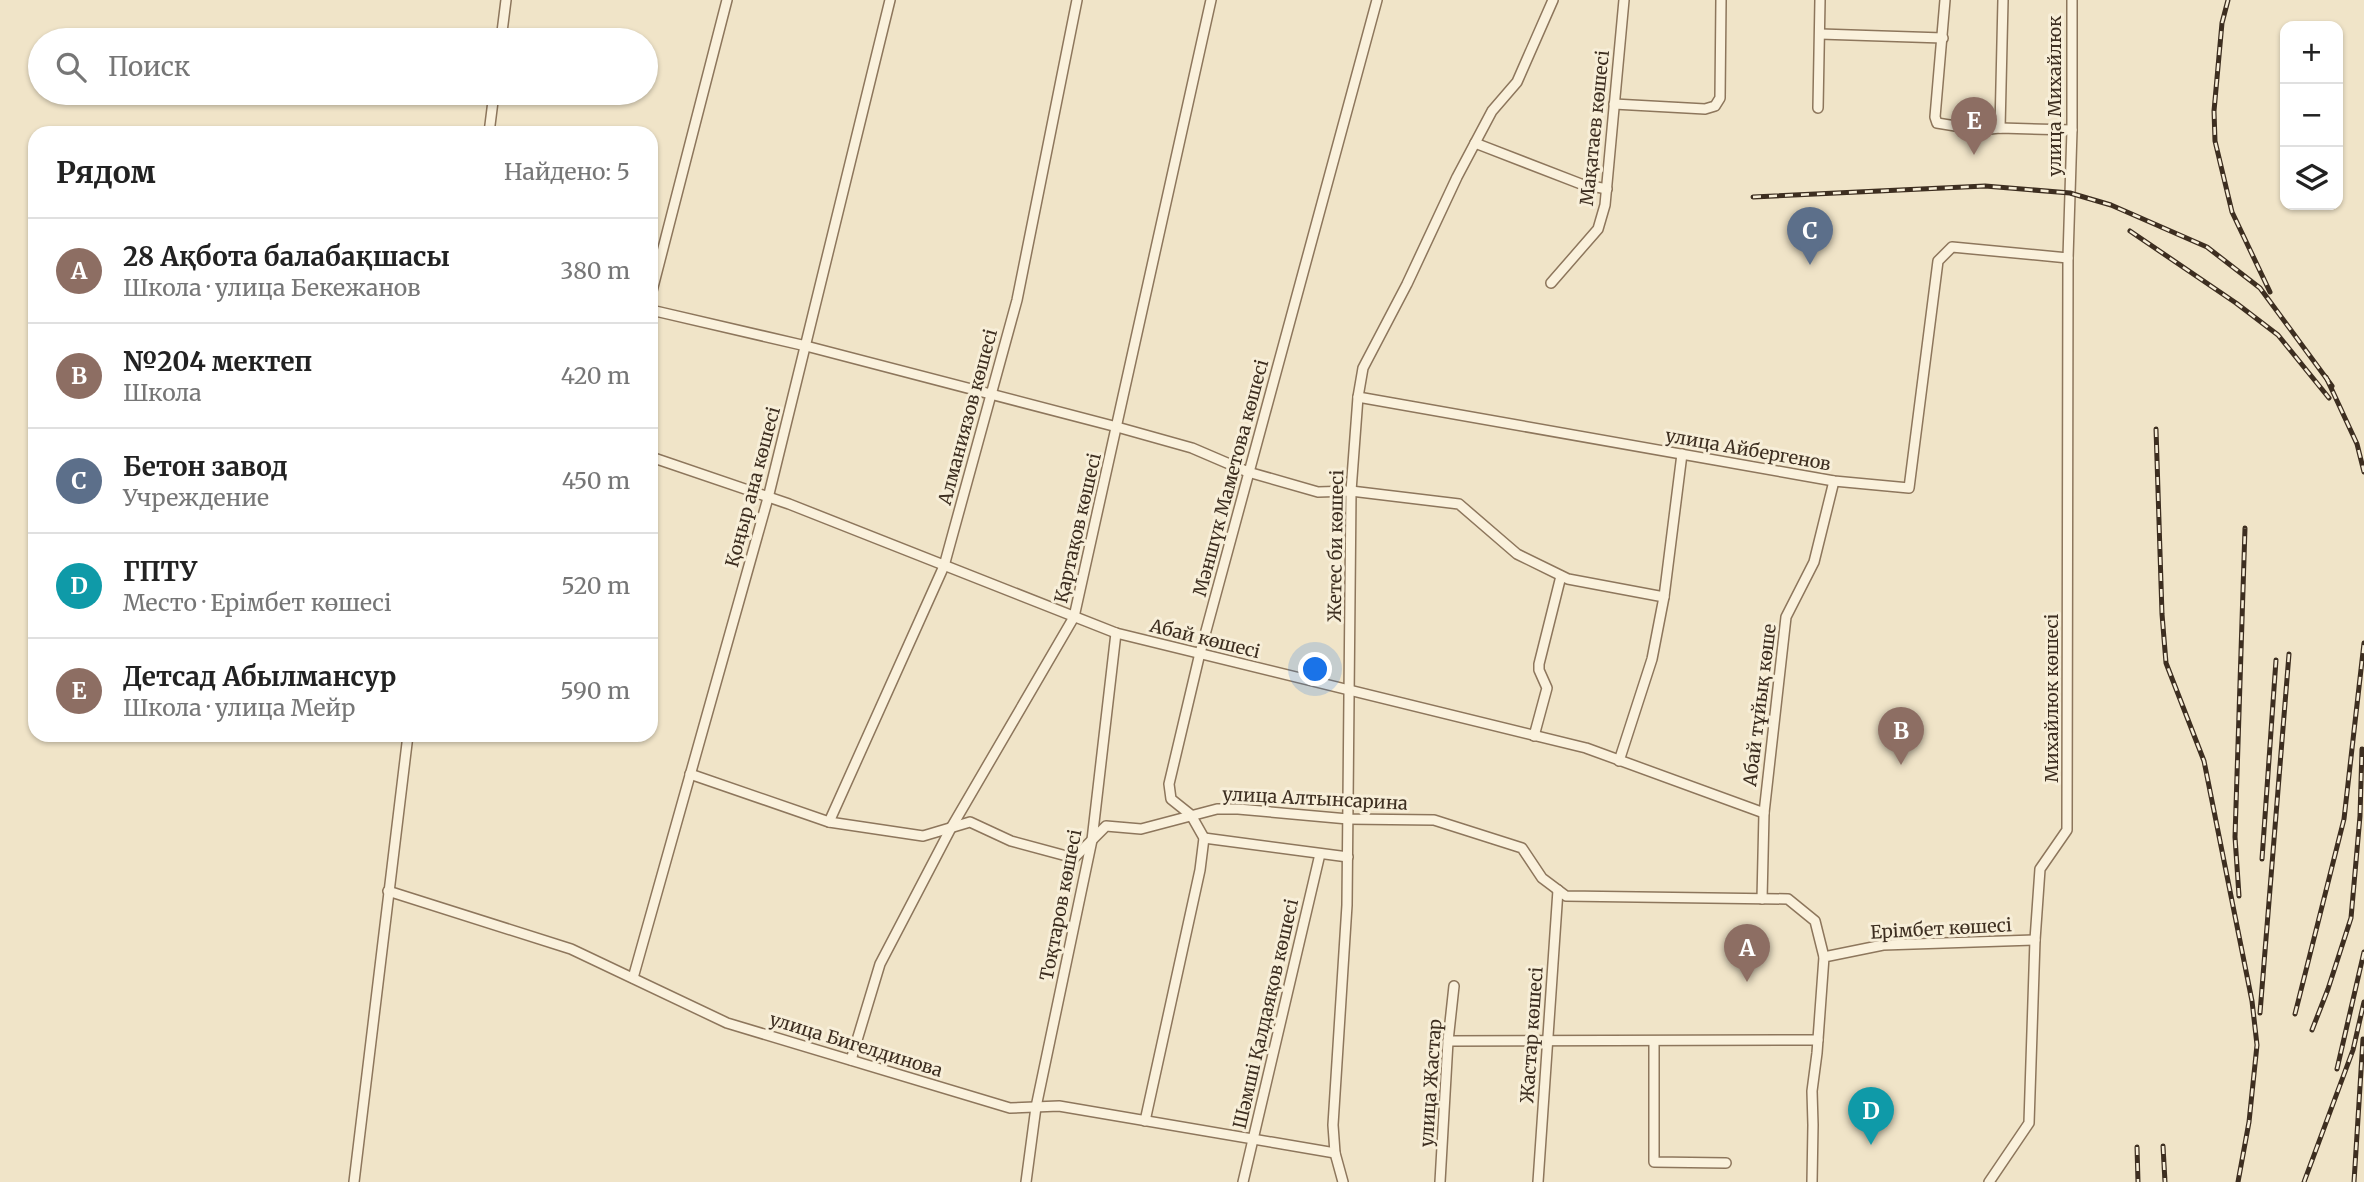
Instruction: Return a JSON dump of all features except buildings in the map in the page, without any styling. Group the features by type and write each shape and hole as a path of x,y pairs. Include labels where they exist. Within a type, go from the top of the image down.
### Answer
{"street":[{"path":"502,28 506,0"},
{"path":"658,268 727,0"},
{"name":"Қоңыр ана көшесі","path":"632,978 768,498 890,0"},
{"name":"Алманиязов көшесі","path":"829,822 943,566 1017,300 1077,0"},
{"name":"Қартақов көшесі","path":"851,1060 880,964 951,828 1074,617 1211,0"},
{"name":"Мәншүк Маметова көшесі","path":"1204,838 1191,815 1171,799 1169,784 1200,653 1248,472 1377,0"},
{"name":"Жетес би көшесі","path":"1343,1182 1335,1153 1333,1125 1349,819 1350,491 1363,368 1492,111 1517,82 1553,0"},
{"name":"Мақатаев көшесі","path":"1551,283 1598,229 1605,205 1624,0"},
{"path":"1614,104 1705,109 1715,106 1720,98 1721,0"},
{"path":"1818,108 1820,0"},
{"path":"1945,0 1935,117 1937,123 1980,130 2072,130"},
{"path":"2000,128 2003,0"},
{"name":"улица Михайлюк","path":"2070,192 2072,0"},
{"path":"1820,34 1943,38"},
{"path":"490,126 492,105"},
{"path":"1475,143 1581,184 1607,189"},
{"name":"Михайлюк көшесі","path":"1989,1182 2029,1123 2040,869 2067,830 2067,258 2070,192"},
{"name":"улица Айбергенов","path":"1358,397 1834,481 1909,488 1938,261 1952,247 2067,258"},
{"path":"658,312 806,346 1117,427 1192,448 1248,472 1318,492 1350,491 1459,504 1517,554 1568,579 1664,597"},
{"path":"1619,761 1652,659 1664,597 1682,454"},
{"name":"Абай көшесі","path":"658,459 789,504 1116,633 1586,748 1764,813"},
{"name":"Абай тұйық көше","path":"1762,899 1764,813 1786,617 1814,562 1834,481"},
{"path":"1534,736 1547,688 1539,664 1562,576"},
{"name":"Тоқтаров көшесі","path":"1026,1182 1036,1107 1092,840 1116,633"},
{"path":"354,1182 407,742"},
{"name":"улица Алтынсарина","path":"690,774 829,822 923,836 970,822 1011,841 1074,858 1106,826 1142,829 1217,810 1238,809 1349,819 1434,820 1522,848 1542,878 1558,890"},
{"path":"1145,1121 1200,870 1204,838 1348,856"},
{"name":"Шәмші Қалдаяқов көшесі","path":"1243,1182 1320,854"},
{"path":"1558,890 1566,895 1788,899 1815,920 1824,957 1812,1091 1812,1182"},
{"name":"Жастар көшесі","path":"1538,1182 1558,890"},
{"name":"улица Бигелдинова","path":"388,891 571,949 727,1023 1010,1108 1059,1106 1335,1153"},
{"name":"Ерімбет көшесі","path":"1824,957 1883,945 2035,940"},
{"name":"улица Жастар","path":"1440,1182 1454,986"},
{"path":"1448,1041 1818,1040"},
{"path":"1654,1041 1654,1162 1726,1163"}],"railway":[{"path":"2228,0 2222,23 2214,111 2215,141 2232,212 2270,292"},
{"path":"1753,197 1985,186 2070,193 2111,205 2207,247 2260,288 2332,386"},
{"path":"2130,231 2278,335 2329,398"},
{"path":"2326,377 2357,444 2364,472"},
{"path":"2156,429 2166,663 2204,761 2252,1001 2257,1045 2249,1122 2238,1182"},
{"path":"2239,896 2235,837 2245,528"},
{"path":"2295,1014 2344,819 2364,643"},
{"path":"2260,1013 2289,654"},
{"path":"2262,859 2276,660"},
{"path":"2312,1030 2351,918 2360,816 2362,749"},
{"path":"2337,1069 2364,952"},
{"path":"2304,1182 2353,1050 2364,1002"},
{"path":"2354,1182 2363,1039"},
{"path":"2163,1146 2165,1182"},
{"path":"2137,1147 2138,1182"}],"place":[{"name":"Детсад Абылмансур","path":"1974,155"},
{"name":"Бетон завод","path":"1810,265"},
{"name":"№204 мектеп","path":"1901,765"},
{"name":"28 Ақбота балабақшасы","path":"1747,982"},
{"name":"ГПТУ","path":"1871,1145"}]}
